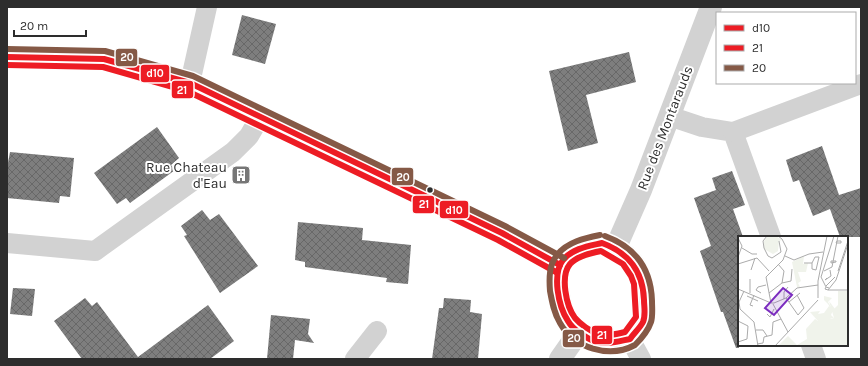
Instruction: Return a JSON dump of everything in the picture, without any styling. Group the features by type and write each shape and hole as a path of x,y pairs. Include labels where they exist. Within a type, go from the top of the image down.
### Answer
{"street":[{"path":"190,83 207,7"},
{"name":"Rue des Montarauds","path":"616,247 711,7"},
{"path":"7,57 104,59 190,83 502,233 560,265"},
{"path":"669,116 702,127 733,132 861,84"},
{"path":"7,243 95,251 233,152 249,136 260,117"},
{"path":"733,132 771,236"},
{"path":"602,243 616,247 628,257 642,277 644,320 630,339 611,343 597,342 579,332 567,320 560,300 557,284 560,265 572,252 587,246 602,243"},
{"path":"356,359 377,331"},
{"path":"560,359 579,332"},
{"path":"630,339 640,359"},
{"path":"811,346 816,359"}],"building":[{"path":"242,15 276,24 265,64 232,55"},
{"path":"629,52 636,82 586,95 598,143 568,151 549,71"},
{"path":"157,127 179,158 171,165 175,170 130,203 126,198 117,204 94,173"},
{"path":"822,146 839,195 861,188 861,237 840,236 830,209 813,216 799,180 793,182 786,160"},
{"path":"10,152 74,158 70,197 60,196 59,203 7,198 7,168"},
{"path":"732,171 745,205 733,209 743,236 738,236 739,348 736,348 723,312 721,312 700,251 711,246 694,198 716,190 712,178"},
{"path":"202,210 210,220 219,214 258,266 220,293 184,236 187,235 181,226"},
{"path":"298,222 363,228 362,240 411,245 408,284 386,282 387,278 305,267 305,262 295,260"},
{"path":"13,288 35,289 32,316 10,314"},
{"path":"85,298 92,306 97,302 138,357 208,305 234,341 210,359 82,359 54,321"},
{"path":"444,298 471,300 470,312 482,314 478,359 432,359 439,308 443,308"},
{"path":"271,315 310,319 308,334 314,343 295,340 293,359 267,359"}],"transit line":[{"name":"20","path":"7,49 105,51 193,76 505,226 564,258"},
{"name":"d10","path":"7,57 104,59 190,83 502,233 560,265"},
{"name":"21","path":"7,65 103,67 187,91 498,240 556,272"},
{"name":"20","path":"600,235 582,239 571,244 557,255 552,263 550,272 550,291 556,315 566,332 583,345 593,349 614,351 635,345 644,335 652,320 652,301 648,278 645,269 639,260 625,246 605,236"},
{"name":"d10","path":"602,243 620,252 633,264 641,280 643,290 645,314 642,324 630,339 618,342 601,343 593,341 581,334 573,328 564,315 559,299 557,281 558,273 563,260 576,250 602,243"},
{"name":"21","path":"601,251 623,264 631,276 634,284 636,317 625,332 612,335 601,335 595,333 577,320 569,306 565,291 565,276 570,264 580,257 601,251"}],"place":[{"name":"Rue Chateau d'Eau","path":"241,175"}]}
